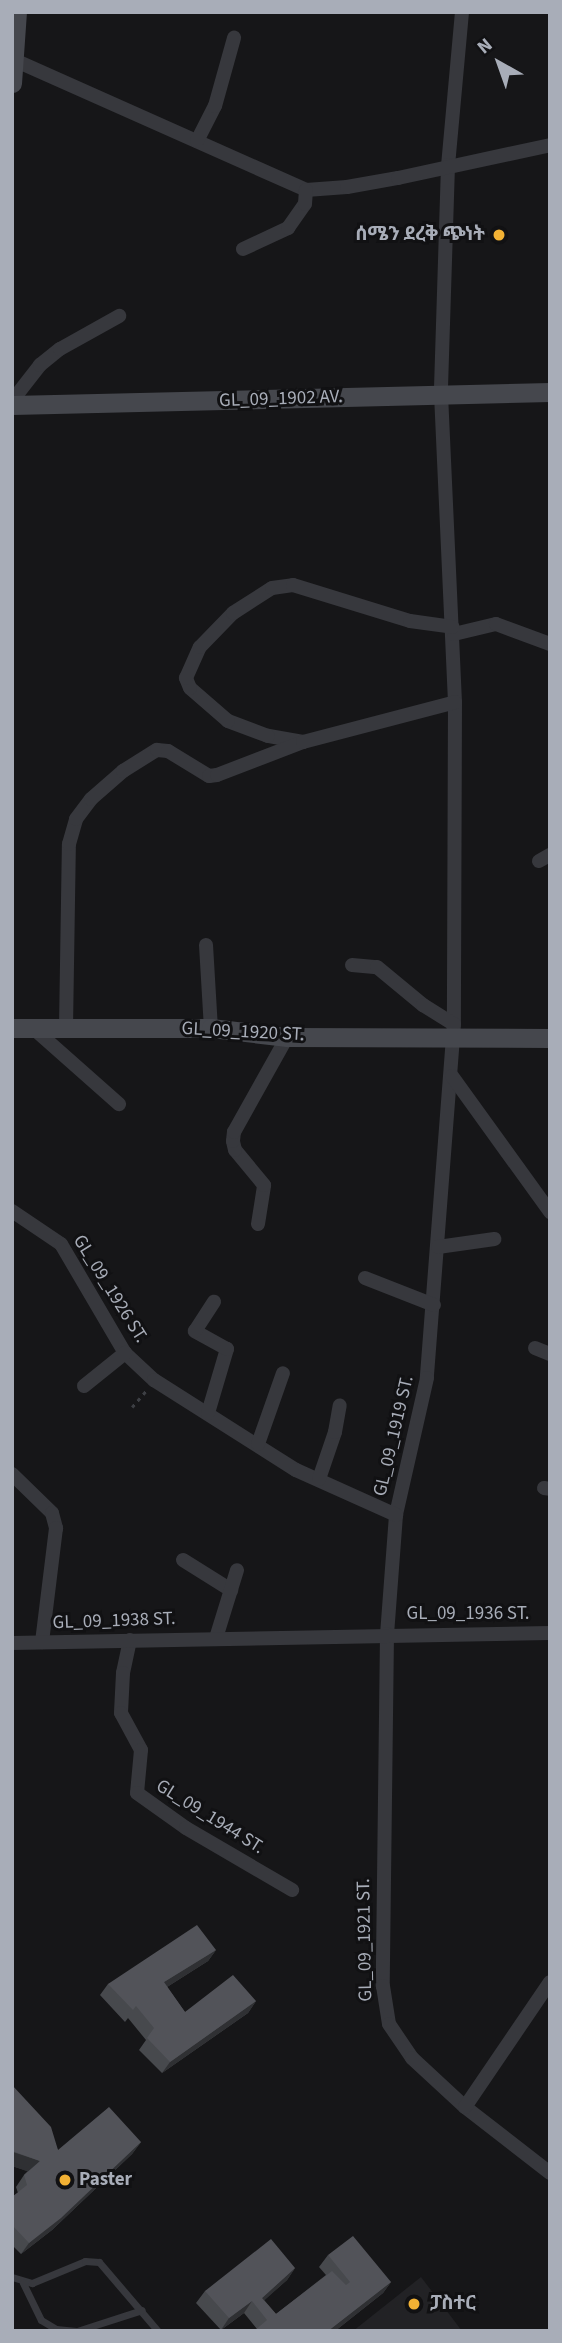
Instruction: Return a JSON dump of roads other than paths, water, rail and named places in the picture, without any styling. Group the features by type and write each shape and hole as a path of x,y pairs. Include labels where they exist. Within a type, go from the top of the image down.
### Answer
{"main road":[{"path":"12,83 17,12"},
{"name":"GL_09_1902 AV.","path":"12,403 550,392"},
{"name":"GL_09_1920 ST.","path":"12,1028 211,1028 288,1037 454,1030 550,1038"}],"street":[{"name":"GL_09_1919 ST.","path":"387,1634 396,1515 425,1393 452,1076 455,702 441,394 448,165 462,12"},
{"path":"197,141 215,106 234,38"},
{"path":"13,59 306,190 348,187 550,145"},
{"path":"243,249 288,228 305,204 306,190"},
{"path":"12,403 40,365 60,349 119,316"},
{"path":"303,742 268,736 228,721 190,688 186,678 200,647 233,613 272,588 293,585 410,621 453,630 496,624 550,643"},
{"path":"66,1028 69,844 76,819 92,799 123,771 157,750 168,751 209,776 270,758 303,742 455,702"},
{"path":"206,945 211,1028"},
{"path":"352,965 377,967 454,1030"},
{"path":"33,1028 119,1104"},
{"path":"258,1224 264,1185 235,1150 234,1132 288,1037"},
{"path":"452,1076 550,1212"},
{"name":"GL_09_1926 ST.","path":"12,1211 61,1244 125,1353 153,1380 296,1470 396,1515"},
{"path":"438,1247 494,1239"},
{"path":"365,1278 434,1305"},
{"path":"208,1413 227,1349 195,1331 214,1302"},
{"path":"535,1349 550,1354"},
{"path":"84,1386 125,1353"},
{"path":"258,1444 284,1373"},
{"path":"319,1479 335,1432 340,1405"},
{"path":"12,1474 41,1499 52,1513 56,1528 42,1642"},
{"path":"183,1560 231,1590"},
{"path":"216,1638 237,1570"},
{"name":"GL_09_1936 ST.","path":"387,1634 550,1633"},
{"name":"GL_09_1938 ST.","path":"12,1643 387,1634"},
{"name":"GL_09_1921 ST.","path":"387,1634 383,1933 386,2014 393,2035 412,2058 465,2107 550,2173"},
{"name":"GL_09_1944 ST.","path":"131,1640 123,1673 121,1713 141,1750 137,1793 186,1828 292,1891"},
{"path":"465,2107 550,1982"}],"lane":[{"path":"12,2277 23,2283 40,2281 93,2260 105,2266 158,2331"},
{"path":"23,2283 41,2320 56,2329 76,2331 142,2310"}],"place":[{"name":"ሰሜን ደረቅ ጭነት","path":"499,235"},
{"name":"Paster","path":"65,2180"},
{"name":"ፓስተር","path":"414,2304"}]}
